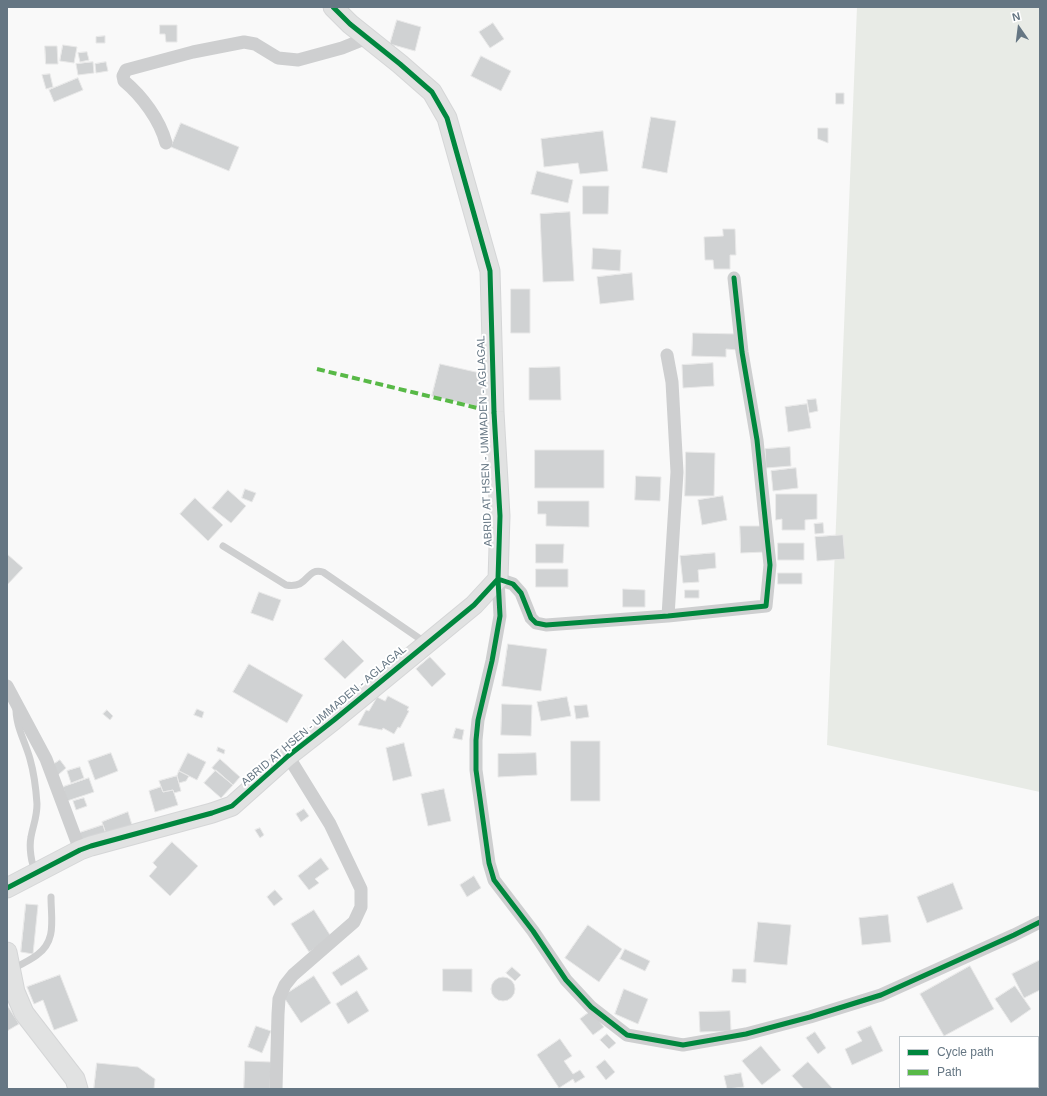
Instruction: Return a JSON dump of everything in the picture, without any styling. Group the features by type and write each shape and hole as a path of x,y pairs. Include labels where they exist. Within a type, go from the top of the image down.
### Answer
{"street":[{"name":"ABRID AT ḤSEN - UMMADEN - AGLAGAL","path":"7,888 80,850 232,806 288,756 474,605 498,579 500,516 494,412 490,271 448,118 432,92 350,24 333,7"},
{"path":"166,143 164,133 157,119 123,78 126,70 193,52 244,42 255,44 278,58 298,60 335,50 367,38"},
{"path":"734,278 742,352 757,440 770,565 766,606 668,616 546,625 536,623 531,618 521,593 512,584 498,579 500,616 492,661 478,720 476,740 476,770 489,863 494,880 533,931 566,980 591,1007 627,1035 683,1045 746,1034 810,1017 881,995 1040,922"},
{"path":"667,355 672,382 677,472 668,616"},
{"path":"7,686 46,759 80,850"},
{"path":"276,1089 279,999 285,985 293,976 354,922 361,907 361,889 330,824 288,756"},
{"path":"7,952 15,992 24,1013 75,1079 78,1089"}],"lane":[{"path":"223,546 286,585 302,584 312,573 317,571 323,572 427,644"},
{"path":"16,704 16,717 30,758 35,782 37,804 30,844 33,868 36,873"},
{"path":"10,971 38,954 48,944 51,937 51,897"}],"shaded area":[{"path":"857,7 1040,7 1040,792 827,745"}],"building":[{"path":"397,20 421,27 415,51 390,44"},
{"path":"493,23 504,39 490,48 479,32"},
{"path":"160,25 177,25 177,42 166,42 165,34 160,34"},
{"path":"105,36 105,43 96,43 96,37"},
{"path":"63,45 77,47 74,63 60,61"},
{"path":"45,46 57,46 58,64 46,64"},
{"path":"87,52 89,60 80,62 78,53"},
{"path":"481,56 511,71 501,91 471,76"},
{"path":"93,62 94,73 78,75 76,64"},
{"path":"106,62 108,71 96,73 95,64"},
{"path":"50,74 53,87 46,89 42,75"},
{"path":"78,78 83,90 54,102 49,90"},
{"path":"836,93 844,93 844,104 836,104"},
{"path":"651,117 676,121 667,173 642,168"},
{"path":"181,123 239,147 229,171 171,147"},
{"path":"818,128 828,128 828,143 818,139"},
{"path":"603,131 608,171 580,174 578,163 544,167 541,139"},
{"path":"537,171 573,180 568,203 531,194"},
{"path":"583,186 609,186 608,214 583,214"},
{"path":"570,212 574,281 543,282 540,214"},
{"path":"723,229 735,229 736,255 730,255 730,269 714,269 713,260 705,260 704,237 723,236"},
{"path":"593,248 621,250 620,271 592,269"},
{"path":"632,273 634,300 600,304 597,277"},
{"path":"511,289 530,289 530,333 511,333"},
{"path":"693,333 738,334 738,350 726,349 726,357 692,356"},
{"path":"713,363 714,386 683,388 682,365"},
{"path":"440,364 489,375 481,407 432,396"},
{"path":"560,367 561,400 529,400 529,368"},
{"path":"816,399 818,411 809,413 807,400"},
{"path":"807,404 811,428 788,432 785,407"},
{"path":"790,447 791,466 766,468 765,449"},
{"path":"535,450 604,450 604,488 535,488"},
{"path":"686,452 715,453 714,496 685,496"},
{"path":"796,468 798,488 773,491 771,471"},
{"path":"636,476 661,477 660,501 635,500"},
{"path":"245,489 256,493 252,502 242,498"},
{"path":"228,490 246,506 231,523 212,508"},
{"path":"776,494 817,494 817,519 805,520 805,530 782,530 782,519 776,520"},
{"path":"723,496 727,520 702,525 698,500"},
{"path":"195,498 223,525 208,541 180,514"},
{"path":"538,501 589,501 589,527 546,526 546,514 538,514"},
{"path":"823,523 824,533 815,534 814,524"},
{"path":"740,526 764,526 765,552 741,553"},
{"path":"843,535 845,559 817,561 815,537"},
{"path":"778,543 804,543 804,560 778,560"},
{"path":"536,544 564,544 563,563 536,563"},
{"path":"715,553 716,568 698,570 699,582 683,583 680,556"},
{"path":"7,554 23,568 7,585"},
{"path":"536,569 568,569 568,587 536,587"},
{"path":"778,573 802,573 802,584 778,584"},
{"path":"623,589 645,590 645,607 623,607"},
{"path":"685,590 699,590 699,598 685,598"},
{"path":"259,592 281,600 273,621 251,613"},
{"path":"343,640 364,661 345,679 324,659"},
{"path":"508,644 547,649 541,691 502,686"},
{"path":"430,657 446,674 432,687 416,669"},
{"path":"249,664 303,695 287,723 233,692"},
{"path":"388,696 409,707 407,710 409,711 400,728 398,727 394,734 383,728 382,730 358,725 366,710 369,711 377,697 385,701"},
{"path":"567,697 571,716 541,721 537,702"},
{"path":"502,704 532,705 531,736 501,735"},
{"path":"587,705 589,717 576,719 574,706"},
{"path":"197,709 204,712 202,718 194,715"},
{"path":"107,710 113,716 110,720 103,714"},
{"path":"456,728 464,730 462,740 453,738"},
{"path":"571,741 600,741 600,801 571,801"},
{"path":"404,743 412,776 393,781 386,748"},
{"path":"218,747 225,750 224,754 217,751"},
{"path":"111,753 118,771 95,780 88,761"},
{"path":"188,753 206,762 197,780 179,771"},
{"path":"536,753 537,775 498,777 498,754"},
{"path":"220,759 240,777 233,785 212,768"},
{"path":"60,760 66,768 58,775 51,766"},
{"path":"80,767 84,778 71,783 67,771"},
{"path":"216,770 233,785 221,798 204,783"},
{"path":"179,771 189,776 186,781 179,783 177,776"},
{"path":"177,776 181,791 174,793 173,790 163,792 159,781"},
{"path":"89,778 94,792 67,801 63,787"},
{"path":"161,787 163,792 173,790 178,805 155,812 149,791"},
{"path":"444,789 451,821 428,826 421,794"},
{"path":"84,798 87,806 76,810 73,801"},
{"path":"304,809 309,816 301,822 296,814"},
{"path":"128,812 132,825 106,834 102,822"},
{"path":"103,825 106,834 83,843 79,833"},
{"path":"260,828 264,835 260,838 255,830"},
{"path":"172,842 198,866 170,896 149,876 157,867 153,863"},
{"path":"321,858 329,869 315,879 319,883 309,890 298,876"},
{"path":"474,876 481,888 467,897 460,885"},
{"path":"953,883 963,909 927,923 917,897"},
{"path":"275,890 283,899 274,906 267,897"},
{"path":"26,904 38,905 33,954 21,952"},
{"path":"314,910 332,938 309,952 291,924"},
{"path":"888,915 891,942 862,945 859,918"},
{"path":"758,922 791,925 787,965 754,962"},
{"path":"588,925 622,949 599,982 565,958"},
{"path":"625,949 650,961 645,971 620,959"},
{"path":"359,955 368,969 341,986 332,973"},
{"path":"1040,960 1040,990 1024,998 1012,974"},
{"path":"970,966 994,1009 944,1036 920,994"},
{"path":"512,967 521,975 515,981 506,973"},
{"path":"443,969 472,969 472,992 443,991"},
{"path":"733,969 746,969 746,983 732,982"},
{"path":"60,975 78,1021 54,1030 43,1000 34,1004 27,987"},
{"path":"314,976 331,1003 301,1023 283,996"},
{"path":"503,977 512,980 515,989 512,998 503,1001 494,998 491,989 494,980"},
{"path":"1015,986 1031,1009 1011,1023 995,999"},
{"path":"624,989 648,999 638,1024 615,1014"},
{"path":"357,991 369,1011 348,1024 336,1004"},
{"path":"7,1005 19,1024 7,1031"},
{"path":"591,1011 604,1027 593,1035 580,1019"},
{"path":"730,1011 731,1031 700,1032 699,1012"},
{"path":"256,1026 271,1031 262,1053 248,1047"},
{"path":"871,1026 883,1051 852,1065 845,1049 862,1041 857,1032"},
{"path":"815,1032 826,1048 818,1054 806,1038"},
{"path":"607,1034 616,1043 609,1049 600,1040"},
{"path":"560,1039 572,1056 564,1061 573,1074 580,1070 585,1077 575,1083 573,1079 559,1088 537,1055"},
{"path":"761,1046 781,1070 762,1085 742,1061"},
{"path":"605,1060 615,1072 606,1080 596,1067"},
{"path":"245,1061 271,1062 270,1089 244,1089"},
{"path":"808,1062 833,1089 804,1089 792,1076"},
{"path":"97,1063 138,1067 155,1079 154,1089 94,1089"},
{"path":"741,1073 744,1087 727,1089 724,1076"}],"marked path":[{"path":"317,369 494,412"}],"cycle path":[{"path":"7,888 80,850 232,806 288,756 474,605 498,579 500,516 494,412 490,271 447,118 432,92 350,24 333,7"},
{"path":"734,278 742,352 757,440 770,565 766,606 668,616 546,625 536,623 531,618 521,593 513,584 498,579 500,616 492,661 478,720 476,740 476,770 489,863 494,880 533,931 566,980 591,1007 627,1035 683,1045 746,1034 810,1017 881,995 1040,922"}]}
